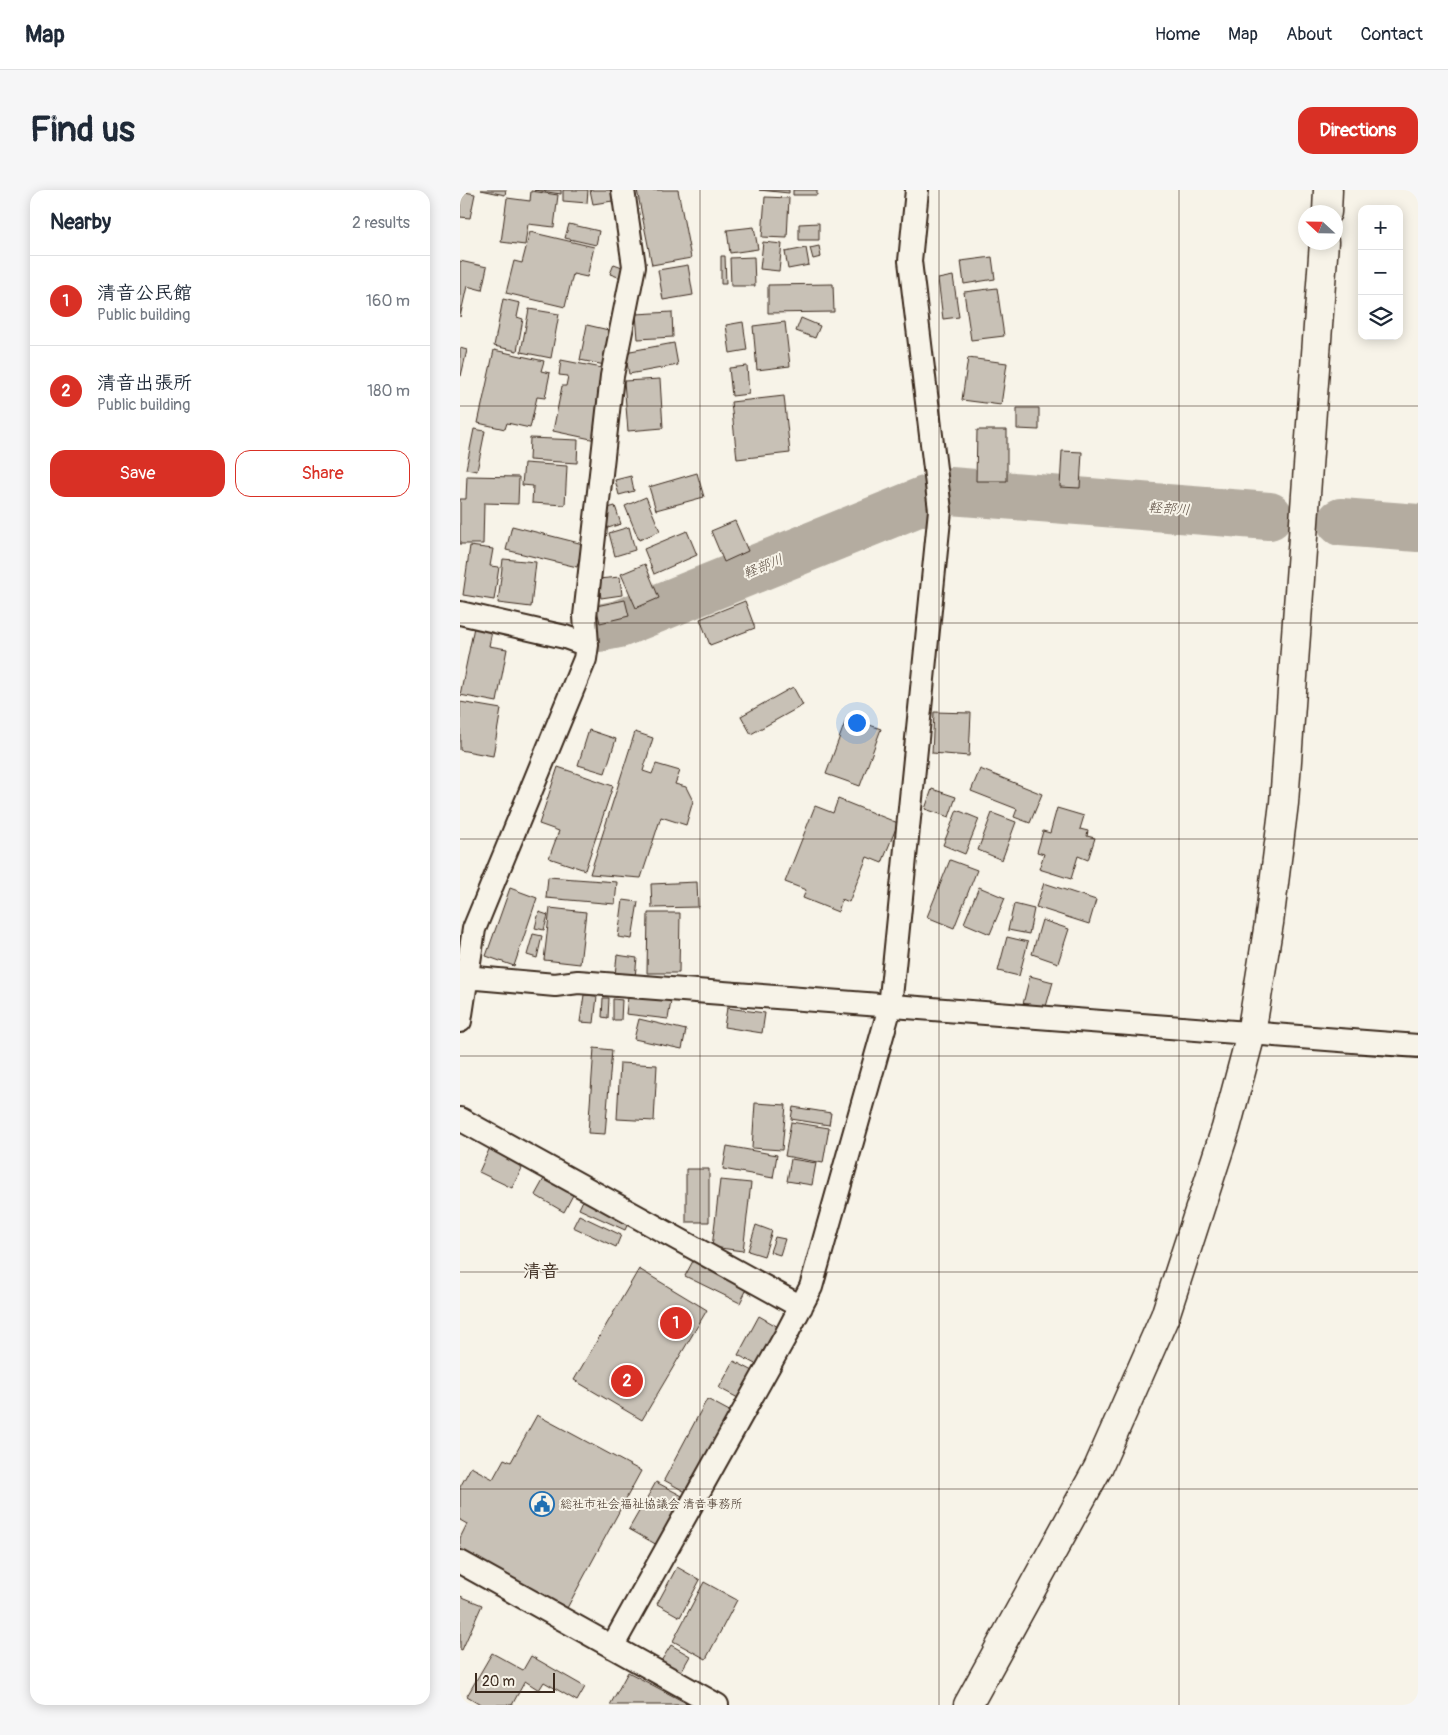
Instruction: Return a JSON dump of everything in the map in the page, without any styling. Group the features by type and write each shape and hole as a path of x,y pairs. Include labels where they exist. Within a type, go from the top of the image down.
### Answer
{"street":[{"path":"460,1021 465,977 467,927 585,659 587,645 585,616 612,376 634,266 623,190"},
{"path":"612,1647 811,1287 890,1007 940,510 910,261 916,190"},
{"path":"1327,205 1328,190"},
{"path":"968,1705 1098,1468 1165,1316 1226,1128 1251,1034 1269,923 1284,803 1323,250"},
{"path":"460,613 565,637 587,645"},
{"path":"465,977 555,985 578,982 1418,1046"},
{"path":"460,1119 801,1306"},
{"path":"460,1562 717,1705"}],"building":[{"path":"481,190 506,190 505,195"},
{"path":"534,190 561,190 561,194"},
{"path":"563,190 588,190 587,203 563,201"},
{"path":"590,190 617,190 619,200 593,204"},
{"path":"637,190 678,190 691,258 652,265"},
{"path":"759,190 789,190 789,193"},
{"path":"793,190 817,190 817,195 793,195"},
{"path":"460,191 475,194 470,218 460,217"},
{"path":"531,191 558,195 554,227 528,224 525,245 501,242 507,198 530,201"},
{"path":"765,197 789,198 787,238 762,237"},
{"path":"819,223 819,240 799,240 799,224"},
{"path":"569,224 599,231 596,245 565,238"},
{"path":"754,227 758,249 730,253 727,230"},
{"path":"530,232 594,247 587,277 573,274 565,307 506,293 514,261 522,263"},
{"path":"763,242 782,244 779,271 760,269"},
{"path":"819,246 821,257 813,259 810,248"},
{"path":"806,248 809,265 788,269 785,252"},
{"path":"721,256 725,256 726,284 721,284"},
{"path":"754,257 755,286 731,286 730,258"},
{"path":"992,257 995,279 964,284 961,261"},
{"path":"460,261 487,267 482,290 467,286 460,317"},
{"path":"614,264 625,268 621,278 610,274"},
{"path":"688,265 693,295 663,300 658,270"},
{"path":"953,276 959,317 943,319 938,279"},
{"path":"833,284 834,312 768,313 768,285"},
{"path":"997,288 1004,336 971,340 964,292"},
{"path":"503,299 520,303 517,317 523,319 517,351 494,346"},
{"path":"529,309 559,314 551,358 521,352"},
{"path":"672,312 673,337 638,339 636,314"},
{"path":"801,318 820,326 815,338 796,331"},
{"path":"743,322 747,350 730,353 726,325"},
{"path":"785,322 790,366 757,370 753,326"},
{"path":"587,325 613,331 605,365 580,360"},
{"path":"674,343 678,365 629,374 625,352"},
{"path":"460,348 467,350 461,376 460,376"},
{"path":"494,350 544,361 541,371 550,373 545,398 537,397 530,428 507,423 505,429 478,423"},
{"path":"968,358 1007,363 1001,405 962,400"},
{"path":"561,360 607,369 599,393 605,394 596,440 553,431 562,386 566,386 568,376 559,375"},
{"path":"747,366 749,394 732,396 729,368"},
{"path":"660,379 663,428 628,431 624,381"},
{"path":"784,396 790,453 737,459 731,402"},
{"path":"1017,408 1039,408 1039,430 1017,429"},
{"path":"474,429 485,431 477,471 466,469"},
{"path":"977,430 1007,430 1007,481 976,481"},
{"path":"530,438 578,440 577,463 529,460"},
{"path":"1062,451 1082,452 1080,488 1060,487"},
{"path":"524,463 567,466 565,505 532,503 533,486 522,485"},
{"path":"697,473 704,497 656,510 649,487"},
{"path":"467,476 519,477 518,504 484,503 483,544 460,544 460,499 466,499"},
{"path":"631,476 634,491 619,495 615,480"},
{"path":"646,497 660,531 639,540 625,506"},
{"path":"615,506 621,524 608,528 604,509"},
{"path":"735,521 748,551 724,562 711,531"},
{"path":"512,526 583,544 577,567 506,550"},
{"path":"629,527 635,550 615,556 609,533"},
{"path":"687,531 697,555 654,574 644,549"},
{"path":"470,546 493,549 490,566 499,567 494,600 463,595"},
{"path":"503,559 536,562 531,607 498,603"},
{"path":"645,564 659,598 636,608 621,574"},
{"path":"620,577 622,595 601,598 598,579"},
{"path":"625,600 629,616 600,623 596,606"},
{"path":"745,601 755,628 710,645 700,619"},
{"path":"474,627 492,631 489,646 507,649 497,702 460,695"},
{"path":"793,687 803,705 751,734 741,716"},
{"path":"460,702 501,709 493,756 460,750"},
{"path":"934,712 971,713 969,756 932,753"},
{"path":"847,717 881,729 860,786 826,774"},
{"path":"589,730 616,739 605,773 578,765"},
{"path":"635,732 653,738 643,771 652,774 656,764 680,771 675,784 686,787 693,801 686,825 661,817 641,878 590,874"},
{"path":"558,767 613,786 585,870 549,858 559,831 539,824"},
{"path":"980,769 1042,794 1030,823 1014,817 1017,809 971,791"},
{"path":"932,789 956,797 949,817 925,809"},
{"path":"838,799 898,823 882,863 867,857 849,902 842,899 838,912 803,898 806,890 785,882 815,806 833,813"},
{"path":"1057,808 1084,816 1080,829 1088,831 1087,836 1095,838 1088,860 1078,856 1071,879 1039,869 1044,854 1037,852 1043,831 1050,833"},
{"path":"957,810 979,819 965,854 943,845"},
{"path":"992,813 1016,822 1002,860 978,850"},
{"path":"950,860 977,870 954,928 927,917"},
{"path":"548,877 617,882 615,904 546,898"},
{"path":"697,882 698,907 652,908 651,884"},
{"path":"1044,883 1096,900 1089,924 1036,907"},
{"path":"979,887 1005,898 990,934 964,923"},
{"path":"510,888 537,898 514,966 486,956"},
{"path":"623,900 638,902 632,939 618,937"},
{"path":"1014,904 1034,909 1029,934 1008,930"},
{"path":"550,908 586,912 580,964 544,960"},
{"path":"539,912 548,915 544,930 535,928"},
{"path":"648,913 680,913 679,973 647,973"},
{"path":"1042,920 1069,929 1058,963 1032,954"},
{"path":"533,934 542,936 537,958 527,955"},
{"path":"1007,937 1028,942 1019,976 998,971"},
{"path":"617,955 637,958 635,977 615,975"},
{"path":"1030,976 1053,982 1045,1010 1023,1004"},
{"path":"584,995 597,996 594,1023 580,1022"},
{"path":"628,997 671,1001 668,1019 626,1014"},
{"path":"603,998 609,998 608,1018 602,1017"},
{"path":"613,999 622,1000 621,1020 613,1020"},
{"path":"727,1008 765,1013 762,1033 724,1027"},
{"path":"639,1019 686,1030 682,1049 634,1039"},
{"path":"594,1048 612,1050 605,1134 588,1133"},
{"path":"620,1063 657,1065 654,1121 617,1119"},
{"path":"755,1103 786,1105 782,1150 752,1148"},
{"path":"793,1107 831,1113 829,1125 791,1119"},
{"path":"791,1122 829,1128 823,1163 785,1156"},
{"path":"492,1143 526,1160 512,1188 479,1172"},
{"path":"727,1146 777,1155 773,1178 723,1169"},
{"path":"791,1159 816,1163 812,1185 787,1181"},
{"path":"686,1169 709,1169 709,1222 686,1222"},
{"path":"545,1177 574,1193 564,1212 535,1195"},
{"path":"720,1180 751,1183 743,1251 712,1247"},
{"path":"584,1198 630,1219 625,1230 579,1209"},
{"path":"579,1215 621,1235 616,1247 573,1227"},
{"path":"756,1225 772,1231 764,1256 748,1251"},
{"path":"775,1237 785,1239 780,1255 770,1252"},
{"path":"693,1261 748,1287 740,1303 685,1276"},
{"path":"639,1269 707,1310 642,1420 574,1380"},
{"path":"759,1316 780,1328 759,1366 738,1355"},
{"path":"734,1361 755,1372 740,1399 719,1388"},
{"path":"707,1399 735,1414 691,1495 664,1480"},
{"name":"総社市社会福祉協議会 清音事務所","path":"537,1415 641,1471 567,1608 460,1550 460,1538 467,1524 460,1520 460,1487 471,1467 493,1479 504,1459 511,1462"},
{"path":"656,1482 686,1498 659,1546 629,1529"},
{"path":"677,1567 700,1580 680,1617 657,1604"},
{"path":"704,1582 737,1600 706,1659 673,1641"},
{"path":"460,1596 482,1605 462,1650 460,1649"},
{"path":"671,1645 690,1656 678,1677 658,1666"},
{"path":"492,1653 523,1670 531,1656 585,1687 577,1701 544,1682 539,1690 525,1681 512,1705 482,1705 467,1696"},
{"path":"628,1672 690,1705 610,1705"}],"waterway":[{"name":"軽部川","path":"950,491 1269,516"},
{"name":"軽部川","path":"599,628 619,624 925,500"},
{"name":"軽部川","path":"1341,522 1418,528"}],"place":[{"name":"清音公民館","path":"676,1323"},
{"name":"清音出張所","path":"627,1381"},
{"name":"総社市社会福祉協議会 清音事務所","path":"542,1504"}],"district":[{"name":"清音","path":"541,1271"}]}
